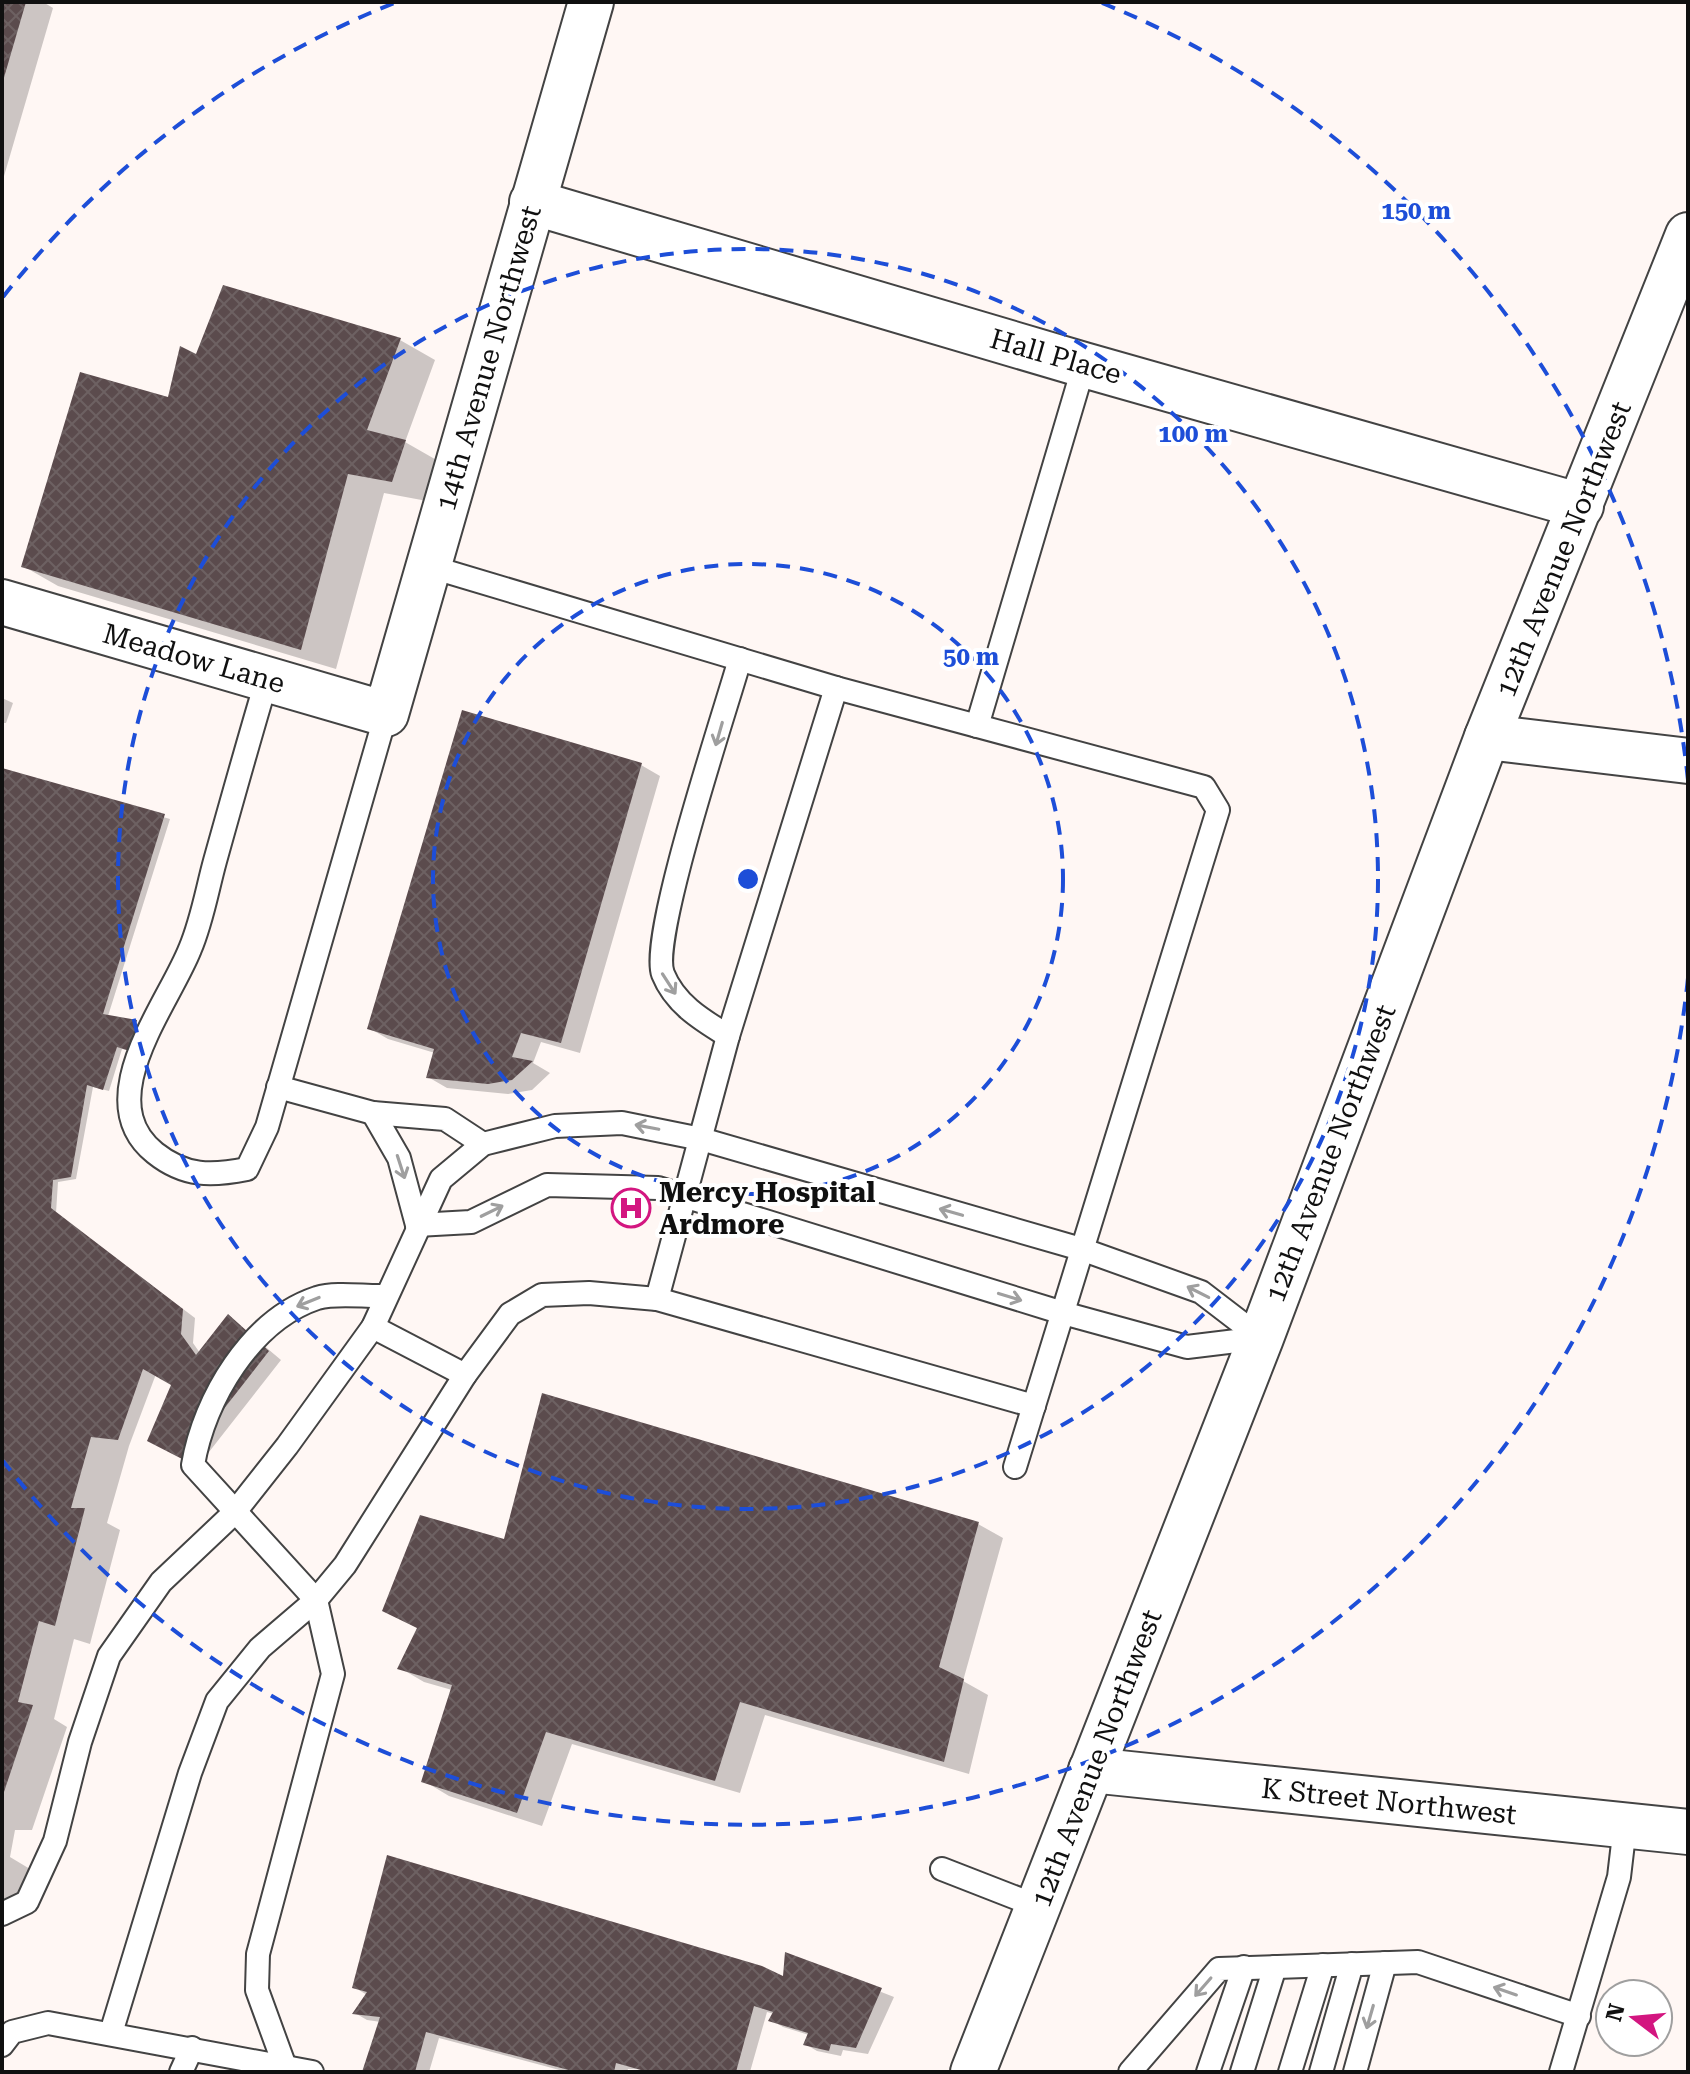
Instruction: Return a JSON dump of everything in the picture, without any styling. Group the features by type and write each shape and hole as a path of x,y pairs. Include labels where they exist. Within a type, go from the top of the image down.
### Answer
{"street":[{"name":"14th Avenue Northwest","path":"386,714 591,2"},
{"name":"Hall Place","path":"532,202 1084,365 1581,506"},
{"name":"12th Avenue Northwest","path":"973,2072 1261,1338 1487,737 1688,235"},
{"name":"Meadow Lane","path":"2,602 386,714"},
{"path":"1487,737 1688,761"},
{"name":"K Street Northwest","path":"1091,1770 1688,1832"}],"lane":[{"path":"977,726 1084,365"},
{"path":"428,566 836,688 1204,787 1218,810 1015,1467"},
{"path":"728,1036 686,1010 662,972 664,922 740,659"},
{"path":"267,679 190,949 155,1015 130,1079 133,1124 145,1145 168,1163 212,1176 247,1169 267,1127 386,714"},
{"path":"657,1299 728,1036 836,688"},
{"path":"278,1087 373,1113 445,1119 483,1144"},
{"path":"373,1113 399,1158 417,1225"},
{"path":"2,1914 27,1902 55,1841 80,1742 109,1656 161,1582 234,1513 373,1327 417,1225 441,1179 483,1144 555,1126 622,1123 701,1139 1081,1249 1201,1292 1261,1338"},
{"path":"417,1225 471,1222 547,1185 658,1188 1063,1313 1187,1347 1261,1338"},
{"path":"111,2033 190,1773 217,1701 260,1648 316,1600 345,1565 465,1375 510,1314 542,1295 589,1293 657,1299 1034,1406"},
{"path":"284,2064 257,1990 258,1954 333,1674 316,1600 193,1465 198,1434 235,1365 280,1314 320,1297 385,1296"},
{"path":"373,1327 465,1375"},
{"path":"1561,2072 1619,1877 1625,1826"},
{"path":"942,1869 1037,1906"},
{"path":"1130,2072 1219,1969 1418,1962 1579,2016"},
{"path":"1355,2072 1385,1963"},
{"path":"1321,2072 1352,1964"},
{"path":"1290,2072 1323,1965"},
{"path":"1208,2072 1244,1967"},
{"path":"1242,2072 1275,1967"},
{"path":"2,2045 12,2032 48,2023 284,2064 312,2072"},
{"path":"181,2072 192,2048"}],"building":[{"path":"2,2 26,2 3,81 2,81"},
{"path":"223,285 401,338 367,430 406,440 392,482 348,474 301,650 21,567 80,372 168,397 180,346 196,354"},
{"path":"462,710 642,763 561,1043 521,1033 512,1057 533,1061 512,1080 488,1084 426,1078 434,1049 367,1029"},
{"path":"2,768 165,814 103,1014 137,1020 130,1051 117,1047 103,1090 87,1085 71,1177 53,1180 51,1208 183,1309 181,1334 196,1355 228,1314 269,1351 184,1460 147,1441 171,1385 143,1369 118,1440 91,1437 71,1508 85,1508 55,1626 39,1621 18,1702 33,1705 3,1795"},
{"path":"542,1393 979,1522 939,1667 964,1679 944,1762 740,1702 715,1781 546,1732 517,1813 421,1782 452,1685 397,1669 417,1628 382,1611 420,1515 504,1539"},
{"path":"387,1855 762,1966 783,1976 785,1952 882,1988 856,2048 831,2044 829,2051 803,2045 808,2033 768,2021 773,2012 754,2006 736,2072 648,2072 616,2063 614,2072 576,2072 426,2032 415,2072 362,2072 380,2017 352,2014 367,1992 352,1988"}],"place":[{"name":"Mercy Hospital Ardmore","path":"631,1208"}]}
